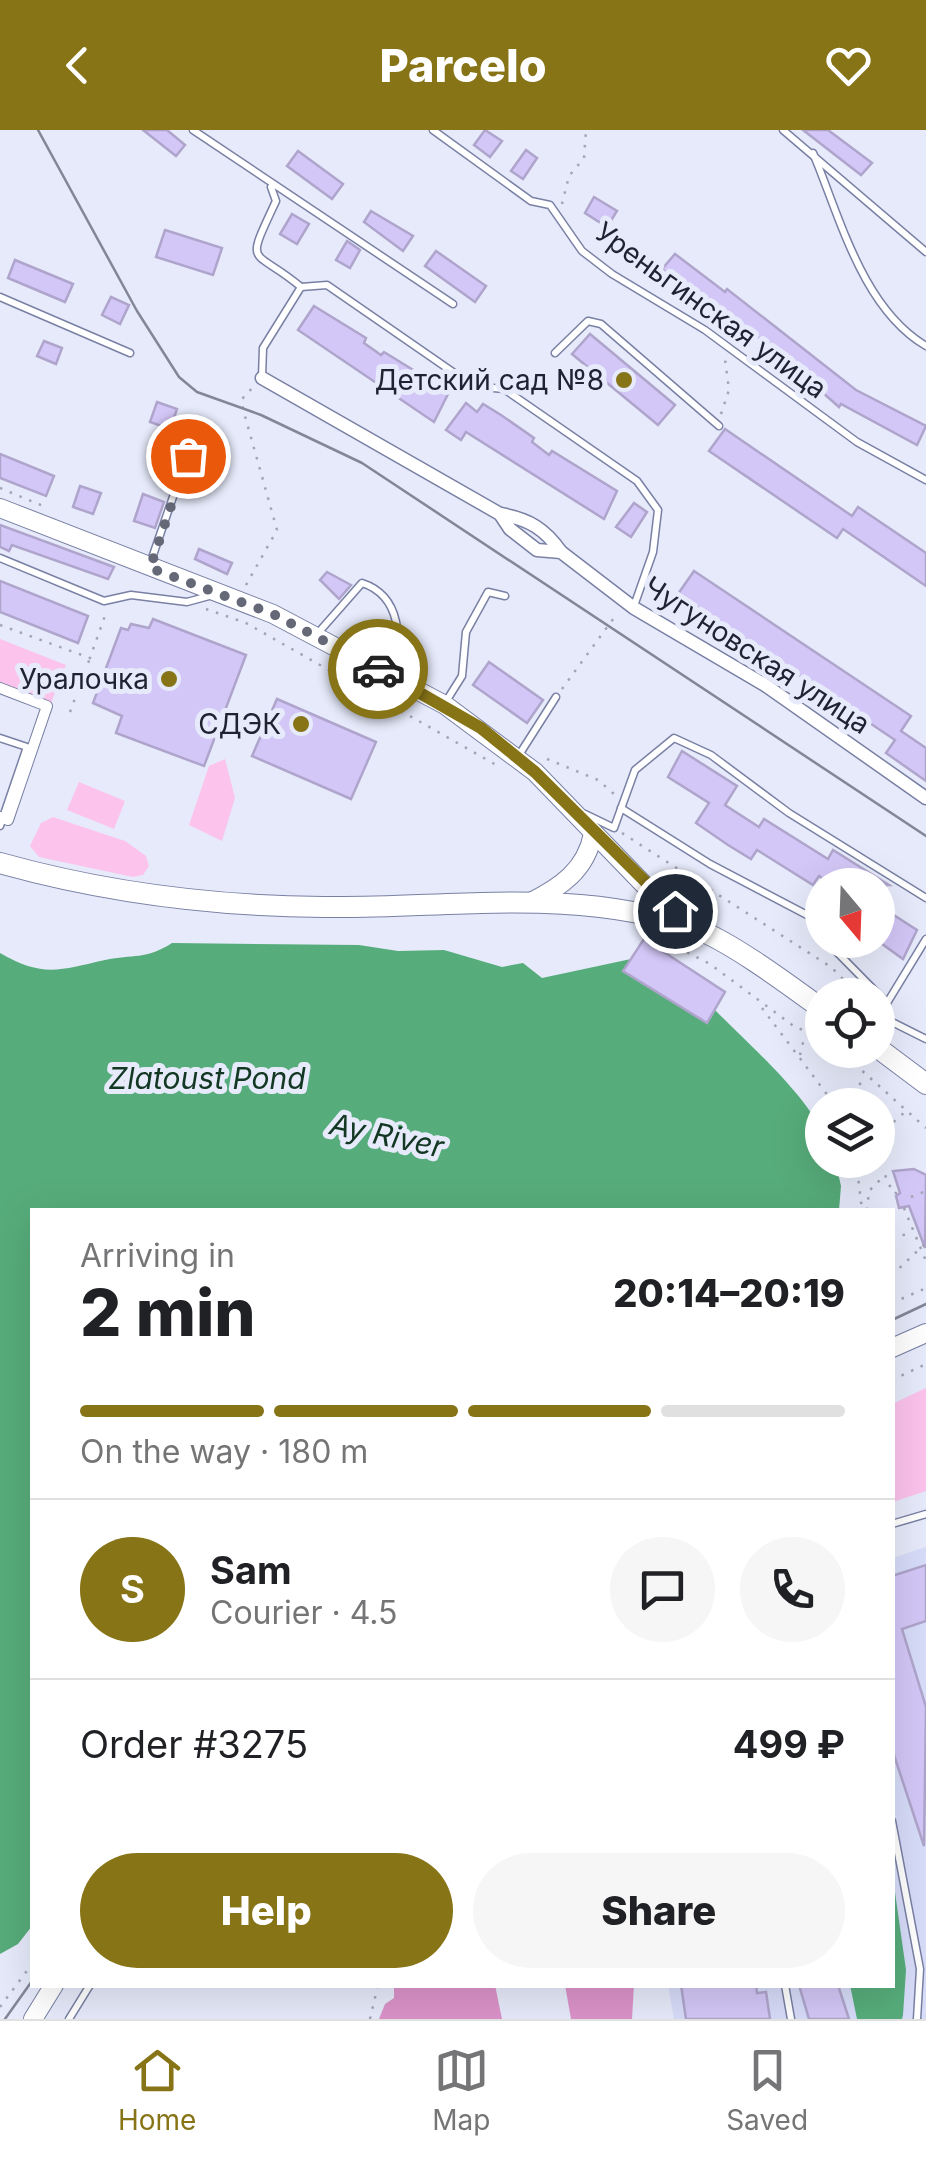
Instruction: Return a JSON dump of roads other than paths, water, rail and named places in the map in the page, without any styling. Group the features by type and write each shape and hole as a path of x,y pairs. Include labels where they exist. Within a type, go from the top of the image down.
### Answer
{"main road":[{"path":"0,508 242,601 316,635 445,704 517,758 569,805 653,894 698,929 805,998"},
{"path":"527,904 574,876 589,852 593,834"},
{"path":"0,863 76,884 167,900 323,908 582,903 637,912 698,929"},
{"path":"895,1061 926,1084"},
{"path":"895,1347 926,1333"},
{"path":"34,2019 52,1988"}],"street":[{"name":"Чугуновская улица","path":"262,378 500,514 510,529 537,550 561,552 630,604 766,685 926,798"},
{"path":"0,688 46,706 8,820 1,820"}],"lane":[{"path":"193,130 270,186 324,214 453,304"},
{"name":"Уреньгинская улица","path":"433,130 531,200 550,205 582,251 704,330 857,442 926,480"},
{"path":"782,130 926,252"},
{"path":"813,153 850,247 883,306 926,346"},
{"path":"270,186 276,201 258,234 256,250 262,264 301,288 327,286 473,386 504,389 636,481 658,510 653,552 630,604"},
{"path":"262,378 263,348 301,288"},
{"path":"0,297 130,353"},
{"path":"555,352 588,321 601,324 717,423"},
{"path":"150,568 198,424"},
{"path":"0,558 104,600 131,595 188,602 219,592"},
{"path":"316,635 362,583 378,588 393,610 400,646 392,677"},
{"path":"445,704 462,676 466,632 488,592 504,596"},
{"path":"517,758 556,697"},
{"path":"0,738 27,748 1,820"},
{"path":"569,805 614,828 636,770 674,738 711,755 789,814 926,898"},
{"path":"622,804 710,864 805,914"},
{"path":"895,989 926,939"},
{"path":"843,958 863,978"},
{"path":"895,1024 926,1039"},
{"path":"895,1523 926,1514"},
{"path":"895,1837 920,1969 916,2019"},
{"path":"69,2019 88,1988"},
{"path":"785,1988 791,2019"}],"water":[{"name":"Zlatoust Pond","path":"172,943 444,950 502,967 523,963 542,978 631,959 624,971 706,1023 714,1009 792,1088 805,1105 805,1178 839,1178 839,1208 30,1208 30,1929 18,1944 0,1954 0,953 28,966 52,970 147,954"},
{"path":"895,1892 906,1970 902,2019 857,2019 851,1988 895,1988"}],"tram line":[{"path":"38,130 137,311 179,377 197,392 261,415 362,463 926,836"},
{"path":"895,1319 926,1304"},
{"path":"5,2019 30,1984"}],"place":[{"name":"Детский сад №8","path":"624,380"},
{"name":"Уралочка","path":"169,679"},
{"name":"СДЭК","path":"301,724"}],"water label":[{"name":"Ay River","path":"387,1135"}]}
